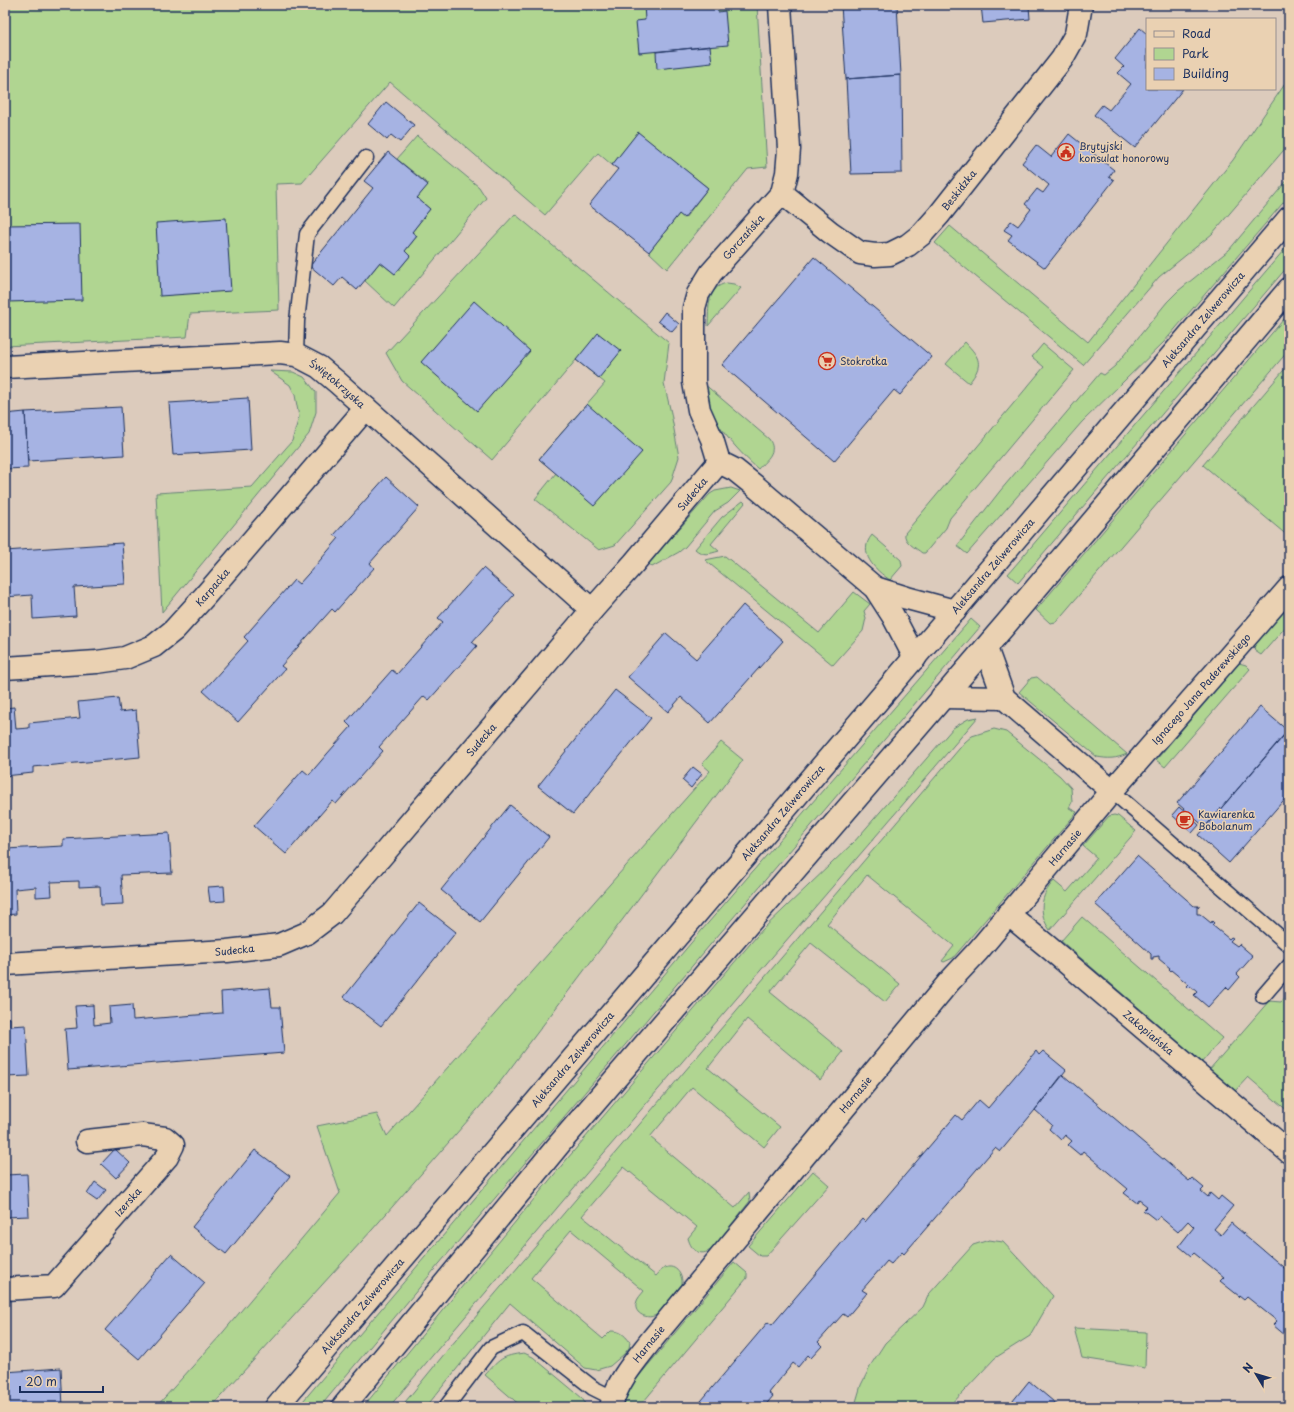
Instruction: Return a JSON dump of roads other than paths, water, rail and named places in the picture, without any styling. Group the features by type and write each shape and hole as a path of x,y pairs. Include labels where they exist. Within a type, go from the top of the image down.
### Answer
{"street":[{"name":"Gorczańska","path":"719,462 712,439 699,410 694,382 694,308 698,294 711,273 782,193 787,173 789,150 780,5"},
{"name":"Beskidzka","path":"782,193 830,232 860,253 875,255 890,254 908,245 922,234 939,216 1062,59 1076,34 1081,5"},
{"name":"Aleksandra Zelwerowicza","path":"276,1407 1289,218"},
{"path":"343,1407 561,1142 986,648 1289,288"},
{"name":"Świętokrzyska","path":"5,367 280,353 296,355 319,367 592,610"},
{"name":"Karpacka","path":"5,668 104,661 125,658 154,646 174,630 204,597 366,408"},
{"path":"719,462 735,470 755,486 875,588 893,616 915,658"},
{"name":"Sudecka","path":"5,964 227,951 279,945 307,934 332,914 719,462"},
{"path":"875,588 955,611"},
{"name":"Ignacego Jana Paderewskiego","path":"1112,791 1289,588"},
{"path":"986,648 1004,698 1112,791"},
{"path":"942,698 1004,698"},
{"name":"Harnasie","path":"612,1403 621,1382 629,1369 653,1338 949,982 978,951 1112,791"},
{"name":"Zakopiańska","path":"1008,914 1289,1152"},
{"name":"Izerska","path":"5,1289 54,1286 167,1157 173,1145 165,1138 142,1135 87,1141"}],"lane":[{"path":"296,355 297,321 307,234 366,158"},
{"path":"1112,791 1289,945"},
{"path":"1262,996 1289,966"},
{"path":"446,1407 491,1348 523,1333 612,1403"}],"place":[{"name":"Brytyjski konsulat honorowy","path":"1066,152"},
{"name":"Stokrotka","path":"827,361"},
{"name":"Kawiarenka Bobolanum","path":"1185,820"}]}
